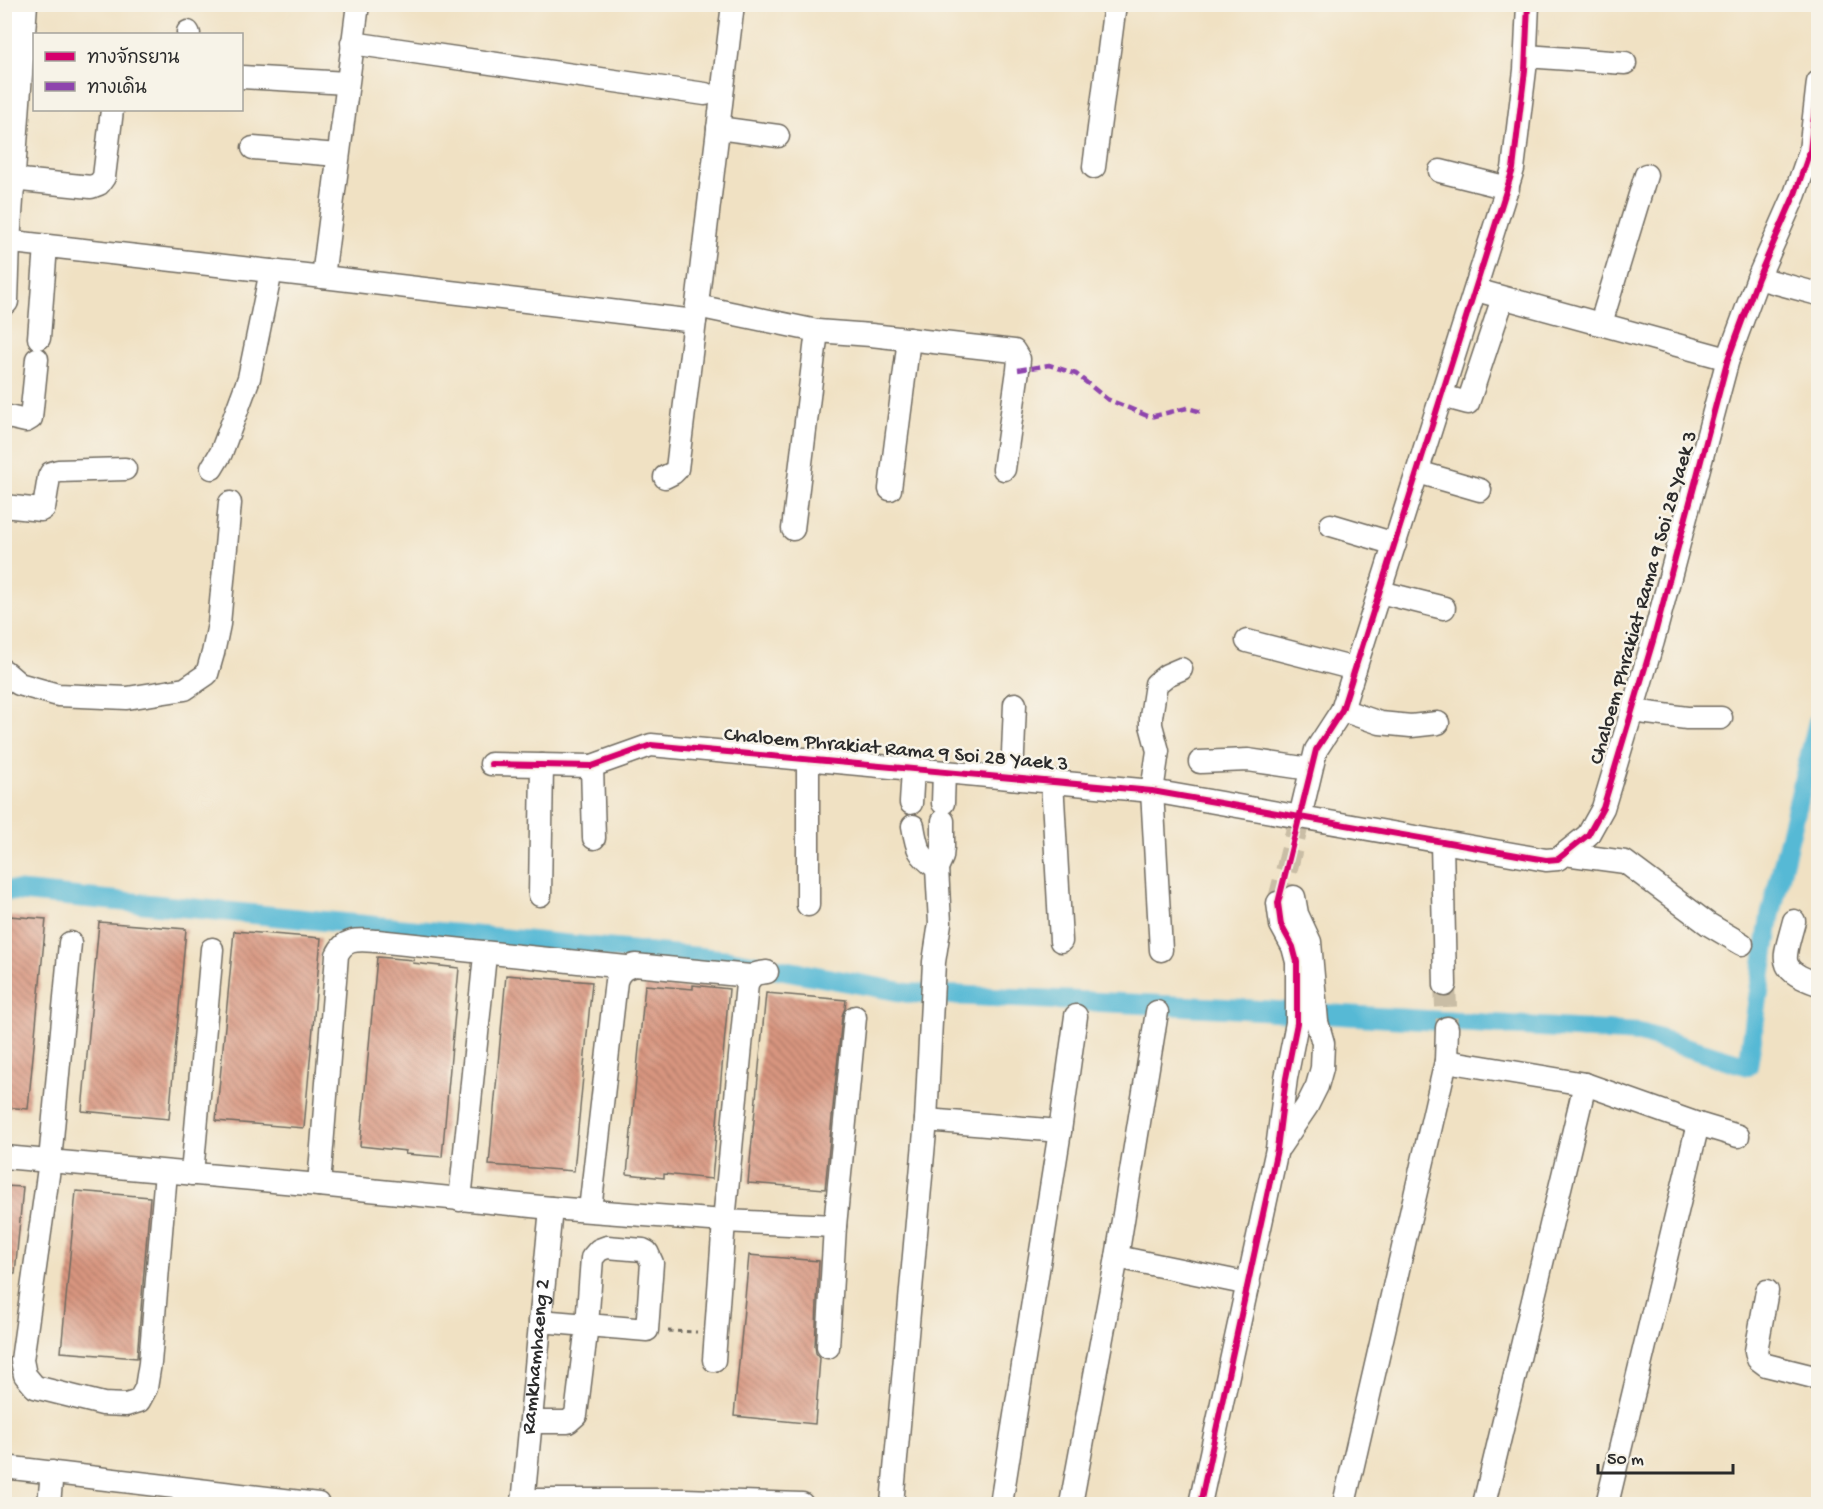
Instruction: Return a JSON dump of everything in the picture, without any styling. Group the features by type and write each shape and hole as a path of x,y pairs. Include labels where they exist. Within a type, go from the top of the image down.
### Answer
{"main road":[{"path":"4,301 17,9"}],"street":[{"path":"322,277 358,4"},
{"path":"665,477 677,469 733,4"},
{"path":"1094,166 1116,4"},
{"path":"1300,817 1316,750 1342,710 1508,188 1513,169 1526,56 1528,4"},
{"path":"352,43 705,94"},
{"path":"1526,56 1625,63"},
{"path":"243,77 348,83"},
{"name":"Chaloem Phrakiat Rama 9 Soi 28 Yaek 3","path":"491,764 592,766 651,745 1152,791 1546,860 1558,859 1588,835 1603,808 1653,641 1728,359 1758,278 1814,154 1818,82"},
{"path":"11,179 91,187 99,184 104,177 112,111"},
{"path":"718,128 778,136"},
{"path":"252,148 338,155"},
{"path":"1440,171 1508,188"},
{"path":"1601,323 1646,175"},
{"path":"5,242 322,277 696,314 817,332 909,339 1014,351 1019,359 1004,469"},
{"path":"4,416 26,421 31,418 46,246"},
{"path":"212,468 221,453 249,378 271,271"},
{"path":"1758,278 1818,294"},
{"path":"1476,290 1728,359"},
{"path":"1442,396 1468,403 1503,298"},
{"path":"794,529 817,332"},
{"path":"890,489 909,339"},
{"path":"4,506 41,510 44,508 51,473 125,469"},
{"path":"1418,472 1480,490"},
{"path":"4,671 19,684 58,695 127,698 185,689 207,674 219,624 230,503"},
{"path":"1331,525 1395,544"},
{"path":"1380,592 1444,608"},
{"path":"1247,642 1355,669"},
{"path":"1161,950 1152,791 1158,751 1151,717 1156,684 1167,675 1181,669"},
{"path":"1012,778 1015,704"},
{"path":"1342,710 1380,723 1411,726 1438,723"},
{"path":"1632,711 1687,718 1721,718"},
{"path":"808,759 808,905"},
{"path":"1200,762 1248,760 1310,768"},
{"path":"540,895 542,765"},
{"path":"592,766 594,838"},
{"path":"911,803 913,769"},
{"path":"892,1504 926,1120 934,962 940,923 937,868 943,847 944,772"},
{"path":"1052,781 1061,941"},
{"path":"913,826 917,849 923,859 937,868"},
{"path":"1442,842 1445,985"},
{"path":"1565,854 1625,862 1708,924 1742,944"},
{"path":"1200,1504 1277,1149 1286,1078 1307,1023 1305,988 1310,942 1297,914 1286,900"},
{"path":"1794,921 1786,951 1789,970 1798,977 1818,984"},
{"path":"319,1185 337,955 340,948 347,942 357,939 626,968"},
{"path":"70,942 50,1161 22,1360 15,1374 35,1387 103,1404 126,1405 139,1401 146,1388 150,1363 166,1172"},
{"path":"192,1174 212,949"},
{"path":"460,1200 484,965"},
{"path":"590,1210 616,981 619,972 635,965 759,974 747,984 724,1221 714,1360"},
{"path":"1076,1504 1157,1012"},
{"path":"1001,1504 1076,1016"},
{"path":"828,1347 835,1226 855,1017"},
{"path":"1277,1149 1307,1106 1317,1086 1322,1068 1323,1043 1307,1023"},
{"path":"1344,1504 1446,1061 1447,1028"},
{"path":"1446,1061 1585,1084 1738,1136"},
{"path":"1484,1504 1585,1084"},
{"path":"926,1120 1060,1131"},
{"path":"1607,1504 1698,1124"},
{"path":"4,1157 551,1208 724,1221 835,1226"},
{"name":"Ramkhamhaeng 2","path":"523,1502 551,1208"},
{"path":"1117,1257 1249,1284"},
{"path":"1767,1291 1756,1351 1758,1359 1766,1365 1818,1378"},
{"path":"531,1422 568,1422 576,1415 587,1325 540,1321"},
{"path":"4,1467 270,1502 318,1504"},
{"path":"49,1504 52,1472"},
{"path":"523,1502 684,1500 802,1504"}],"building":[{"path":"9,916 46,919 28,1109 4,1107 4,964"},
{"path":"99,922 186,929 169,1119 82,1111"},
{"path":"234,931 321,938 304,1128 216,1121"},
{"path":"377,957 414,960 413,963 459,968 442,1157 405,1154 406,1151 360,1146"},
{"path":"506,975 592,982 574,1171 489,1165"},
{"path":"645,985 693,989 693,985 729,989 712,1179 664,1174 664,1178 627,1174"},
{"path":"766,993 846,1000 842,1016 825,1189 748,1183"},
{"path":"4,1186 23,1187 15,1274 4,1273"},
{"path":"76,1191 150,1197 137,1358 61,1352"},
{"path":"749,1255 819,1261 815,1346 820,1358 815,1424 734,1416"}],"waterway":[{"path":"4,890 730,960 908,993 1226,1008 1640,1033 1748,1066 1770,917 1818,722"}],"tunnel":[{"path":"1278,903 1300,817"},
{"path":"1445,985 1447,1028"}],"marked path":[{"path":"1018,370 1049,365 1076,374 1107,399 1150,417 1187,408 1202,412"}],"cycle path":[{"path":"1200,1504 1277,1149 1286,1078 1297,1023 1297,962 1293,947 1281,925 1278,903 1316,750 1342,710 1513,169 1525,70 1528,4"},
{"path":"491,764 592,766 651,745 1152,791 1546,860 1558,859 1588,835 1603,808 1653,641 1728,359 1758,278 1795,194 1810,151 1818,82"}]}
